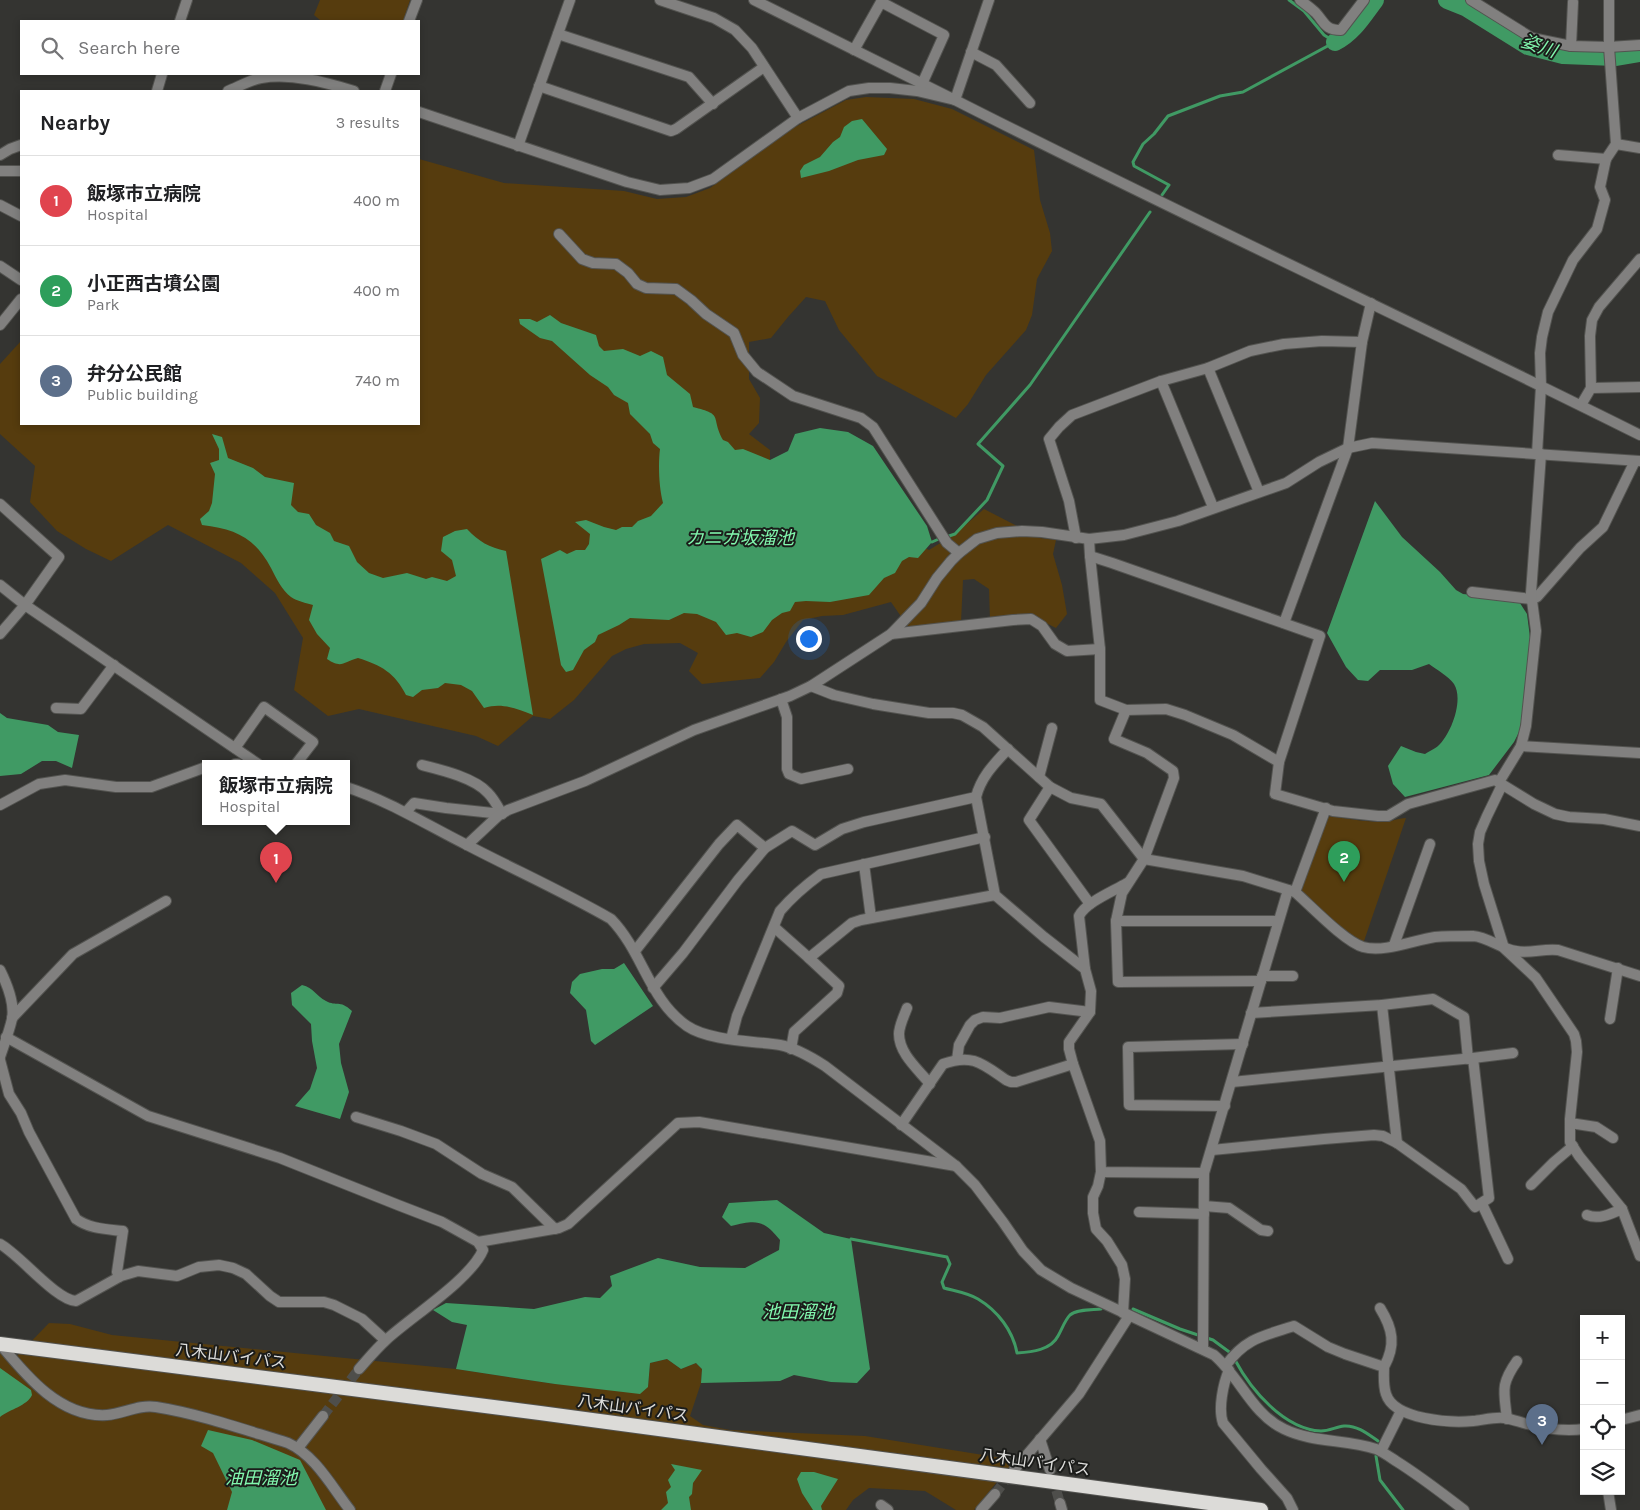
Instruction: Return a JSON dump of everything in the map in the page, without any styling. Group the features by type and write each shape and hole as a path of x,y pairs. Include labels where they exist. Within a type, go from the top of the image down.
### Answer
{"highway":[{"name":"八木山バイパス","path":"0,1344 540,1413 1261,1510"}],"street":[{"path":"180,20 187,0"},
{"path":"409,20 416,0"},
{"path":"518,146 570,0"},
{"path":"660,0 714,18 735,30 752,48 798,118"},
{"path":"754,0 1198,221 1371,303 1640,435"},
{"path":"954,100 989,0"},
{"path":"1300,0 1317,14 1324,25 1334,30 1342,30 1364,0"},
{"path":"1471,0 1532,38 1571,46 1609,47 1640,45"},
{"path":"1609,0 1609,47 1616,144 1606,159 1600,186 1605,200 1597,229 1573,260 1548,312 1542,338 1539,454 1531,599 1536,631 1526,726 1521,746 1500,784 1478,844 1479,861 1484,884 1504,948 1536,978 1574,1034 1576,1052 1570,1142 1622,1209 1640,1256"},
{"path":"854,50 881,2 944,35 922,84"},
{"path":"1571,46 1573,2"},
{"path":"558,34 689,77 713,104"},
{"path":"971,52 996,65 1030,103"},
{"path":"540,86 671,131 764,68"},
{"path":"157,90 162,75"},
{"path":"385,90 391,75"},
{"path":"230,90 260,78 297,78 350,90"},
{"path":"420,112 627,182 660,190 689,188 713,179 798,118 849,91 869,88 916,91 954,100"},
{"path":"1616,144 1640,147"},
{"path":"0,155 20,145"},
{"path":"1558,155 1606,159"},
{"path":"0,171 20,171"},
{"path":"0,204 20,215"},
{"path":"559,234 582,259 593,263 616,264 628,273 637,284 646,288 676,289 706,314 734,333 743,355 757,372 793,396 861,418 872,426 947,543 959,553"},
{"path":"1581,405 1591,388 1590,336 1592,320 1599,307 1640,259"},
{"path":"0,266 20,279"},
{"path":"0,325 20,300"},
{"path":"1284,624 1348,448 1362,342 1371,303"},
{"path":"1076,538 1070,501 1049,439 1072,415 1162,381 1208,368 1250,350 1284,344 1322,341 1362,342"},
{"path":"1208,368 1259,492"},
{"path":"1162,381 1213,508"},
{"path":"1591,388 1640,387"},
{"path":"467,845 502,814 585,781 694,730 781,699 811,686 892,634 921,603 937,578 959,553 976,539 997,534 1022,532 1042,532 1089,539 1124,535 1178,521 1286,483 1319,462 1348,448 1372,442 1637,461 1603,527 1580,548 1537,596 1531,599 1472,592"},
{"path":"0,504 59,557 25,605 0,634"},
{"path":"1089,539 1100,649 1100,700 1126,710 1166,709 1185,715 1233,735 1279,762"},
{"path":"1090,556 1320,636 1279,762 1275,794 1334,811 1388,816 1408,804 1495,780 1534,804 1555,814 1569,817 1604,819 1640,826"},
{"path":"0,585 25,605 252,760"},
{"path":"892,634 1031,619 1042,626 1055,644 1067,650 1100,649"},
{"path":"56,708 81,709 114,665"},
{"path":"811,686 834,695 873,704 962,715 983,727 1050,788 1070,798 1102,804 1144,858 1243,876 1292,891 1351,942 1363,947 1375,949 1435,937 1475,936 1517,952 1547,949 1558,950 1640,976"},
{"path":"781,699 787,717 787,769 789,774 800,779 848,769"},
{"path":"235,748 264,707 313,742 299,760"},
{"path":"1126,710 1114,739 1147,753 1173,772 1174,778 1144,858 1122,893 1116,921 1118,982 1293,976"},
{"path":"1038,777 1052,728"},
{"path":"1521,746 1640,753"},
{"path":"1008,749 989,770 979,785 976,797 995,895 1085,969"},
{"path":"422,765 452,773 481,787 488,793 502,814"},
{"path":"0,805 39,784 65,780 116,787 150,787 202,768"},
{"path":"350,788 406,812 611,919 622,930 635,951 653,988 664,1004 674,1016 689,1027 701,1033 782,1046 809,1056 825,1066 956,1166 975,1186 1023,1251 1041,1270 1071,1288 1126,1314 1203,1340"},
{"path":"1050,788 1028,820 1090,904"},
{"path":"653,988 683,953 738,880 765,848 792,831 815,845 842,829 864,822 976,797"},
{"path":"406,812 414,803 502,814"},
{"path":"1326,808 1278,921 1204,1173 1203,1340 1214,1356 1230,1362 1261,1413 1283,1429 1311,1438 1355,1443 1381,1452 1413,1471 1464,1510"},
{"path":"635,951 719,844 738,825 765,848"},
{"path":"731,1039 737,1016 780,911 790,899 821,874 985,837"},
{"path":"1394,945 1430,844"},
{"path":"864,864 871,918"},
{"path":"1014,1470 1079,1394 1126,1314 1125,1279 1122,1265 1107,1241 1096,1229 1093,1198 1101,1172 1100,1141 1073,1064 1069,1042 1090,1012 1091,991 1085,969 1079,916 1081,911 1090,904 1128,883"},
{"path":"809,958 852,923 995,895"},
{"path":"119,1277 117,1272 123,1231 93,1228 84,1225 76,1219 21,1113 9,1094 0,1058 4,1032 12,1018 72,954 166,901"},
{"path":"1116,921 1278,921"},
{"path":"774,927 839,986 837,993 794,1032 791,1049"},
{"path":"1610,1019 1618,968"},
{"path":"0,970 6,982 11,1001 12,1018"},
{"path":"1212,1150 1374,1135 1383,1136 1398,1143 1461,1189 1475,1207 1489,1198 1464,1017 1433,999 1382,1005 1252,1013"},
{"path":"1382,1005 1398,1143"},
{"path":"957,1060 959,1045 970,1025 975,1020 983,1017 1000,1018 1049,1007 1090,1012"},
{"path":"907,1008 899,1034 900,1043 904,1052 930,1084"},
{"path":"4,1032 148,1116 280,1158 442,1222 478,1242 483,1250 470,1268 452,1286 385,1340 359,1369"},
{"path":"1225,1106 1129,1105 1128,1047 1243,1044"},
{"path":"1232,1082 1389,1068 1513,1053"},
{"path":"901,1125 944,1064 957,1060 977,1061 1011,1082 1073,1064"},
{"path":"356,1117 401,1130 436,1144 482,1174 512,1187 555,1229"},
{"path":"478,1242 555,1229 568,1224 678,1123 699,1122 956,1166"},
{"path":"1570,1123 1596,1127 1613,1138"},
{"path":"1531,1185 1573,1146"},
{"path":"1101,1172 1204,1173"},
{"path":"1482,1204 1508,1259"},
{"path":"1139,1212 1229,1208 1261,1230 1268,1231"},
{"path":"1587,1215 1594,1217 1606,1216 1622,1209"},
{"path":"0,1244 11,1251 59,1293 71,1300 76,1301 119,1277 138,1271 177,1276 198,1267 219,1265 233,1268 246,1274 279,1302 324,1302 334,1305 362,1319 385,1340"},
{"path":"1380,1308 1385,1316 1393,1346 1384,1367 1386,1394 1389,1401 1401,1411 1441,1420 1472,1421 1493,1418 1507,1419 1554,1430 1580,1430"},
{"path":"1293,1510 1287,1498 1223,1423 1220,1414 1230,1362 1249,1341 1294,1326 1328,1347 1384,1367"},
{"path":"0,1344 51,1397 74,1410 95,1416 118,1414 142,1407 154,1406 280,1441 298,1448 317,1467 350,1510"},
{"path":"1507,1419 1505,1379 1517,1361"},
{"path":"1381,1452 1401,1411"},
{"path":"1625,1419 1640,1415"},
{"path":"298,1448 323,1416"},
{"path":"1040,1439 1050,1470"},
{"path":"981,1510 995,1494"},
{"path":"1609,1495 1611,1510"}],"shaded area":[{"path":"320,0 410,0 403,20 320,20 314,15"},
{"path":"866,97 914,99 952,109 1034,150 1040,200 1050,233 1052,251 1037,279 1032,315 1026,330 986,375 968,404 956,418 877,376 839,330 825,301 806,297 771,338 749,342 749,379 760,398 759,423 749,434 770,450 770,460 929,550 955,534 984,509 1040,538 1056,540 1053,554 1062,585 1067,614 1056,628 1046,623 990,620 989,589 974,579 963,580 961,622 909,628 891,602 843,615 822,616 803,620 774,662 760,678 702,684 689,671 698,653 680,643 644,644 626,649 612,656 574,700 550,719 533,716 498,746 476,736 359,709 328,716 294,690 303,638 275,593 241,563 168,525 111,561 86,549 57,531 30,502 35,466 0,434 0,364 20,342 20,425 420,425 420,159 504,183 624,191 657,199 686,197 710,188 795,127 846,100"},
{"path":"1327,816 1376,822 1406,818 1363,944 1353,939 1300,889"},
{"path":"49,1323 70,1324 112,1335 456,1369 555,1384 648,1387 650,1363 667,1359 681,1369 696,1363 702,1369 701,1383 690,1416 703,1425 730,1430 865,1436 1002,1458 1010,1466 974,1510 956,1510 925,1491 869,1488 853,1500 846,1510 0,1510 0,1353 16,1357"}],"water":[{"path":"862,119 887,149 884,155 858,160 829,171 801,178 800,171 804,165 820,157 840,137 844,127 852,121"},
{"name":"カニガ坂溜池","path":"550,315 561,323 596,335 599,346 604,351 623,349 640,356 651,351 663,357 667,375 690,394 693,407 713,415 723,440 728,442 735,450 743,449 770,460 788,451 795,434 820,428 848,432 873,446 927,526 932,542 918,558 909,557 902,561 895,573 884,578 869,595 830,602 795,602 790,611 782,613 772,620 763,632 751,637 737,633 726,635 716,622 697,614 684,613 669,620 630,618 598,635 595,642 584,650 573,670 566,672 561,665 541,559 560,550 567,554 576,550 585,550 589,544 590,534 575,522 586,520 616,530 622,527 632,527 638,521 651,516 663,503 659,476 660,449 653,443 650,434 630,414 628,403 614,395 608,387 590,375 552,341 540,338 520,324 519,319 530,319 537,322"},
{"path":"212,434 222,437 228,458 253,468 265,477 294,483 291,505 298,512 309,514 316,525 330,533 334,541 349,546 357,562 369,573 383,578 407,573 426,579 432,577 447,581 456,576 452,560 441,551 443,537 455,531 467,529 485,543 506,551 533,715 503,706 484,708 472,691 461,685 445,683 438,688 422,690 413,697 406,695 392,675 374,664 358,658 342,664 336,664 327,659 330,648 317,634 309,620 313,605 296,600 288,594 265,558 251,542 235,532 202,525 200,519 209,511 212,503 215,474 210,463 219,460 219,449"},
{"path":"1375,501 1402,537 1440,572 1456,590 1463,594 1518,600 1527,614 1531,645 1520,730 1514,742 1489,775 1405,797 1393,784 1388,766 1401,746 1425,754 1438,746 1447,734 1455,716 1458,699 1454,684 1429,664 1412,670 1380,670 1368,681 1358,680 1346,667 1327,633"},
{"path":"0,713 7,718 48,725 58,732 79,735 72,768 56,761 42,761 21,774 0,776"},
{"path":"624,963 653,1006 595,1045 591,1041 586,1010 570,993 572,982 580,974 602,969 614,969"},
{"path":"302,985 326,1001 344,1005 352,1011 339,1044 341,1063 349,1092 340,1119 295,1106 310,1089 317,1068 311,1024 292,1005 291,993"},
{"name":"池田溜池","path":"777,1200 824,1233 851,1239 870,1369 857,1383 831,1382 794,1375 780,1381 701,1383 702,1369 696,1363 681,1369 667,1359 650,1363 648,1387 640,1394 555,1384 456,1369 467,1325 452,1322 433,1310 446,1303 534,1309 585,1297 600,1298 612,1286 610,1276 658,1258 700,1267 745,1268 779,1250 780,1240 764,1225 753,1222 731,1226 722,1217 729,1203"},
{"path":"0,1368 31,1390 32,1395 22,1405 0,1417"},
{"name":"油田溜池","path":"208,1430 252,1440 300,1460 326,1510 227,1510 232,1492 213,1453 201,1446"},
{"path":"671,1464 702,1470 693,1483 692,1494 689,1497 691,1510 661,1510 668,1503 666,1492 671,1487 668,1480 675,1470"},
{"path":"801,1472 814,1472 838,1479 821,1506 822,1510 813,1510 802,1493 797,1479"}],"waterway":[{"path":"1162,195 1169,185 1134,166 1133,162 1143,144 1154,134 1168,116 1220,96 1243,92 1335,42 1324,35 1304,11 1289,0"},
{"name":"姿川","path":"1335,42 1352,29 1375,0"},
{"name":"姿川","path":"1447,0 1467,8 1528,46 1563,55 1615,57 1640,53"},
{"path":"946,537 955,534 987,500 1003,466 978,444 1030,385 1150,212"},
{"path":"932,542 941,538"},
{"path":"851,1239 947,1257 950,1264 942,1282 944,1288 974,1297 992,1309 1008,1329 1017,1353 1035,1351 1051,1344 1055,1341 1068,1317 1073,1313 1101,1309"},
{"path":"1133,1309 1180,1329 1213,1340 1232,1354"},
{"path":"1235,1360 1259,1395 1282,1416 1294,1423 1307,1429 1321,1431 1349,1426 1362,1430 1378,1441"},
{"path":"1376,1456 1380,1480 1403,1510"}],"tunnel":[{"path":"323,1416 359,1369"},
{"path":"995,1494 1011,1473"},
{"path":"1052,1476 1060,1503"}],"place":[{"name":"小正西古墳公園","path":"1344,882"},
{"name":"飯塚市立病院","path":"276,883"},
{"name":"弁分公民館","path":"1542,1445"}]}
